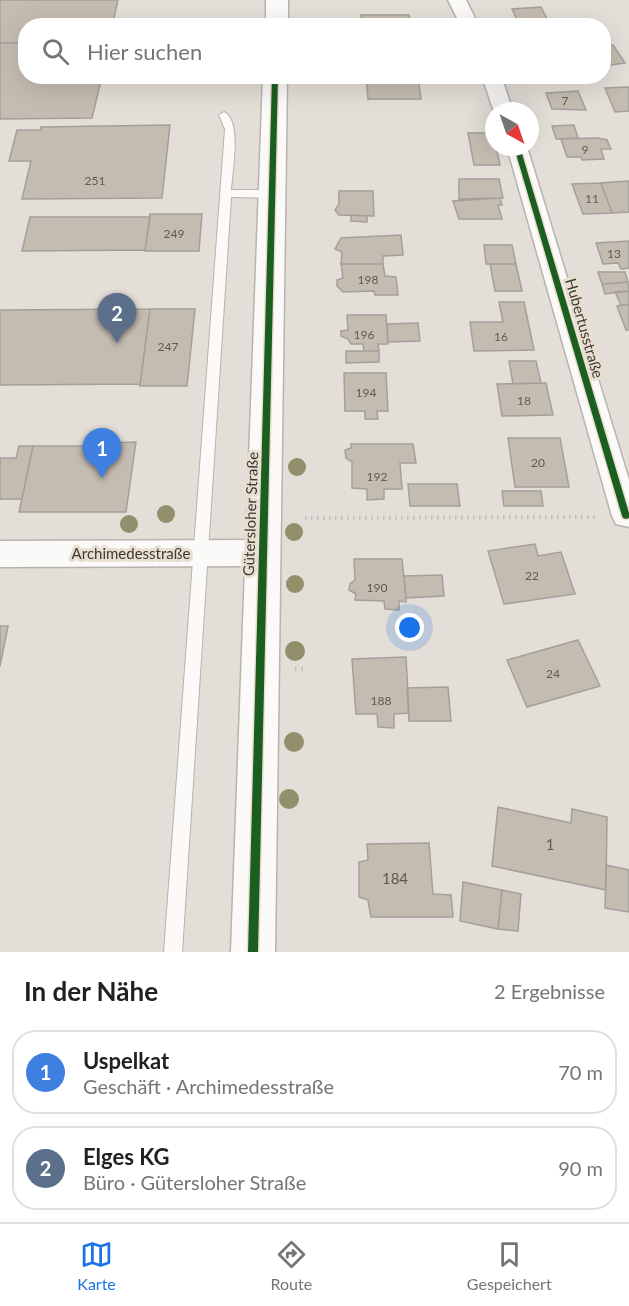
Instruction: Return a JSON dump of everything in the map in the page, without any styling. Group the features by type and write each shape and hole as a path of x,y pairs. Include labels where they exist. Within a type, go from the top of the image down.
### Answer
{"street":[{"path":"277,0 277,18"},
{"path":"457,0 466,18"},
{"name":"Gütersloher Straße","path":"253,952 275,84"},
{"path":"494,84 500,102"},
{"name":"Hubertusstraße","path":"520,156 626,516"},
{"name":"Archimedesstraße","path":"0,554 263,553"}],"lane":[{"path":"173,952 230,129 224,115"},
{"path":"225,193 272,194"}],"path":[{"path":"305,518 626,516"}],"building":[{"path":"0,0 118,0 114,18 18,18 18,43 0,43"},
{"path":"541,7 546,18 516,18 512,9"},
{"path":"361,15 409,15 410,18 361,18"},
{"path":"0,43 18,43 18,84 100,84 92,118 0,119"},
{"path":"611,45 613,45 625,63 611,65"},
{"path":"367,84 419,84 421,99 368,99"},
{"path":"629,87 629,111 615,112 605,88"},
{"path":"578,91 586,110 552,109 546,93"},
{"path":"170,125 162,198 22,199 31,161 9,161 17,130 41,130 41,127"},
{"path":"574,125 578,138 556,139 552,126"},
{"path":"468,133 485,133 485,156 498,156 500,165 474,165"},
{"path":"561,139 607,140 611,149 601,149 604,159 582,160 581,157 567,157"},
{"path":"459,179 499,179 503,198 459,199"},
{"path":"629,181 629,212 612,213 601,183"},
{"path":"601,183 612,213 583,214 572,184"},
{"path":"339,191 373,191 374,216 339,215 335,210 339,204"},
{"path":"500,198 502,205 498,205 502,219 459,219 453,201"},
{"path":"150,214 202,214 199,251 145,251"},
{"path":"351,215 367,216 367,222 351,221"},
{"path":"30,217 150,217 145,250 22,251"},
{"path":"401,235 403,255 383,256 383,264 341,264 342,252 335,249 341,238"},
{"path":"629,241 629,268 621,269 618,263 603,264 596,243"},
{"path":"484,245 512,245 516,264 486,264"},
{"path":"341,264 383,264 385,276 396,277 398,295 375,295 374,291 343,292 337,286 337,280 343,278"},
{"path":"490,264 516,264 522,291 495,291"},
{"path":"598,272 625,272 628,282 602,284"},
{"path":"628,282 629,291 605,294 602,284"},
{"path":"629,291 629,305 621,305 615,292"},
{"path":"499,302 524,302 534,350 474,351 470,322 503,322"},
{"path":"629,305 629,330 626,330 617,306"},
{"path":"150,309 195,309 187,386 140,386"},
{"path":"150,309 140,384 0,385 0,310"},
{"path":"347,315 386,315 388,344 378,344 379,351 364,351 363,344 351,344 348,339 341,336 341,331 348,330"},
{"path":"418,323 420,341 388,342 387,324"},
{"path":"346,351 379,351 379,362 346,363"},
{"path":"509,361 536,361 541,383 513,384"},
{"path":"344,373 386,373 388,411 377,411 378,419 365,419 365,411 345,411"},
{"path":"546,383 553,415 502,416 497,384"},
{"path":"508,438 560,438 569,487 515,487"},
{"path":"136,442 126,512 19,512 33,446 111,446 111,443"},
{"path":"351,444 413,444 416,463 400,463 402,489 384,489 384,499 367,500 367,489 352,488 352,462 346,458 345,450 351,448"},
{"path":"19,446 33,446 22,499 0,499 0,458 16,458"},
{"path":"408,484 457,484 460,506 410,506"},
{"path":"502,491 541,491 543,506 504,506"},
{"path":"535,544 538,556 561,552 575,594 504,604 488,551"},
{"path":"354,559 402,559 406,602 399,601 399,610 385,609 384,601 355,600 356,594 349,590 350,584 355,580"},
{"path":"442,575 444,596 406,598 404,576"},
{"path":"0,626 8,626 0,666"},
{"path":"578,640 600,686 527,707 507,660"},
{"path":"406,657 409,713 394,714 394,728 378,727 377,714 356,714 352,659"},
{"path":"448,687 451,721 409,721 407,688"},
{"path":"498,807 571,823 572,809 607,817 606,890 492,866"},
{"path":"429,843 433,894 451,895 453,917 371,917 368,900 359,897 359,862 368,860 367,844"},
{"path":"606,865 629,870 629,912 605,908"},
{"path":"463,882 502,890 498,929 460,921"},
{"path":"502,890 521,894 518,931 498,929"}],"cycle path":[{"path":"253,952 275,84"},
{"path":"520,156 626,516"}],"place":[{"name":"Elges KG","path":"117,343"},
{"name":"Uspelkat","path":"102,478"}]}
